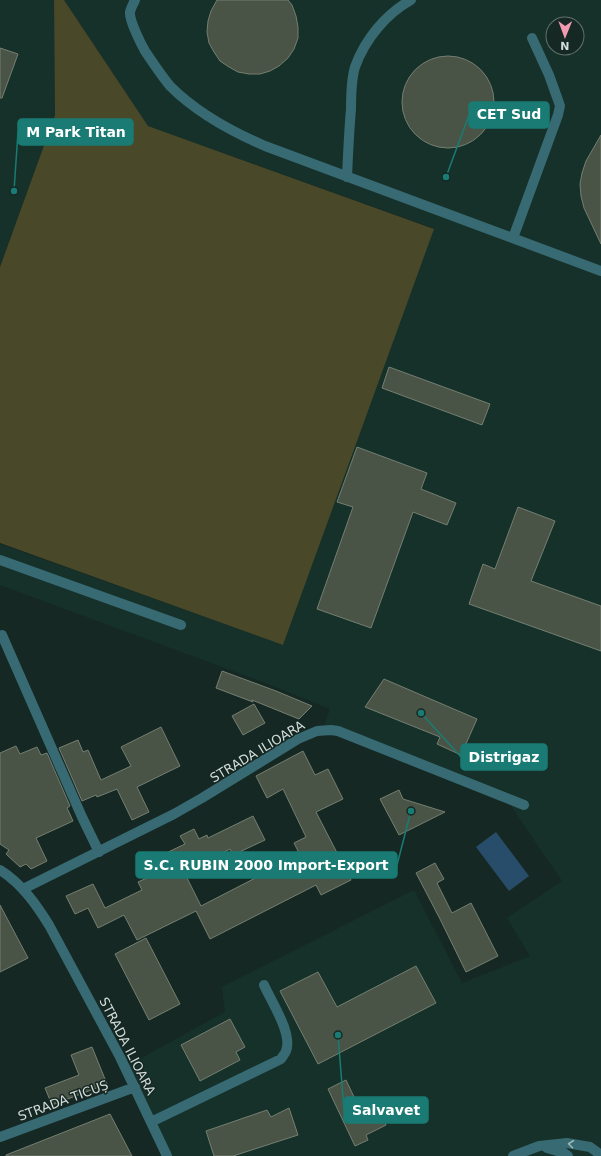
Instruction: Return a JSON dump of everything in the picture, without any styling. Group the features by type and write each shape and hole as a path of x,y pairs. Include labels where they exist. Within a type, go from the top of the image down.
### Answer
{"street":[{"path":"134,0 130,13 135,29 142,45 154,65 170,86 211,119 238,135 601,271"},
{"path":"130,13 140,0"},
{"path":"347,177 352,87 355,67 364,47 376,30 394,12 412,0"},
{"path":"513,238 560,106 549,75 532,38"},
{"path":"0,560 180,625"},
{"path":"2,635 82,817 99,852"},
{"name":"STRADA ILIOARA","path":"23,889 174,814 298,739 317,731 338,731 524,805"},
{"name":"STRADA ILIOARA","path":"0,870 23,889 49,925 120,1057 167,1156"},
{"path":"151,1122 281,1059 286,1051 287,1040 282,1024 264,986"},
{"name":"STRADA TICUȘ","path":"0,1136 135,1087"},
{"path":"513,1156 539,1146 567,1143 590,1147 601,1154"},
{"path":"539,1146 564,1153 568,1156"}],"shaded area":[{"path":"0,0 54,0 55,115 0,267"},
{"path":"54,0 64,0 148,126 434,229 283,645 0,543 0,267 55,115"},
{"path":"64,0 601,0 601,1156 167,1156 125,1067 225,1012 222,987 414,890 462,983 530,956 507,918 562,881 511,806 323,730 330,709 268,684 0,585 0,544 283,645 433,228 148,126"}],"water":[{"path":"496,832 529,876 509,891 476,847"}],"building":[{"path":"217,0 288,0 292,5 296,16 298,38 294,49 288,58 279,66 260,74 238,72 220,61 209,43 207,32 211,11"},
{"path":"0,48 18,54 2,98 0,98"},
{"path":"448,56 466,59 481,69 491,84 494,102 491,120 481,135 466,145 448,148 430,145 415,135 405,120 402,102 405,84 415,69 430,59"},
{"path":"601,135 601,244 584,208 580,184 586,161"},
{"path":"389,367 490,404 482,425 382,388"},
{"path":"357,447 427,473 421,489 456,503 447,525 413,512 371,628 317,609 353,507 337,502"},
{"path":"518,507 555,521 531,581 601,606 601,651 469,604 483,564 495,569"},
{"path":"222,671 312,706 299,719 252,700 253,702 216,688"},
{"path":"384,679 477,719 461,755 437,744 440,737 365,707"},
{"path":"254,704 265,723 243,735 232,716"},
{"path":"161,727 180,766 137,787 149,812 132,820 117,789 82,801 59,748 78,740 83,752 88,750 101,780 131,766 121,747"},
{"path":"16,746 20,754 37,747 41,755 47,753 70,806 67,808 73,821 36,838 47,861 31,869 26,864 20,867 6,854 9,850 0,844 0,753"},
{"path":"303,751 315,775 328,769 343,799 316,812 351,880 321,895 316,885 210,939 196,911 137,940 124,915 98,928 88,908 75,914 66,896 93,884 105,908 142,890 138,882 147,878 141,865 185,844 180,836 194,829 199,839 207,835 208,838 253,816 265,840 233,855 230,849 184,872 201,906 300,855 294,843 306,837 283,789 267,798 256,776"},
{"path":"399,790 403,799 445,812 399,835 380,799"},
{"path":"435,863 444,879 437,883 452,913 471,903 498,956 466,972 416,873"},
{"path":"0,905 28,958 0,972"},
{"path":"146,938 180,1004 149,1020 115,954"},
{"path":"416,966 436,1003 318,1064 280,991 318,972 337,1007"},
{"path":"230,1019 245,1047 236,1052 240,1060 200,1081 181,1045"},
{"path":"92,1047 107,1084 52,1105 45,1088 79,1075 71,1055"},
{"path":"346,1080 363,1116 378,1108 386,1125 366,1135 368,1140 355,1146 328,1089"},
{"path":"289,1108 298,1135 233,1156 214,1156 206,1131 267,1110 271,1117"},
{"path":"110,1114 132,1156 6,1156 6,1155"}],"place":[{"name":"CET Sud","path":"446,177"},
{"name":"M Park Titan","path":"14,191"},
{"name":"Distrigaz","path":"421,713"},
{"name":"S.C. RUBIN 2000 Import-Export","path":"411,811"},
{"name":"Salvavet","path":"338,1035"}]}
